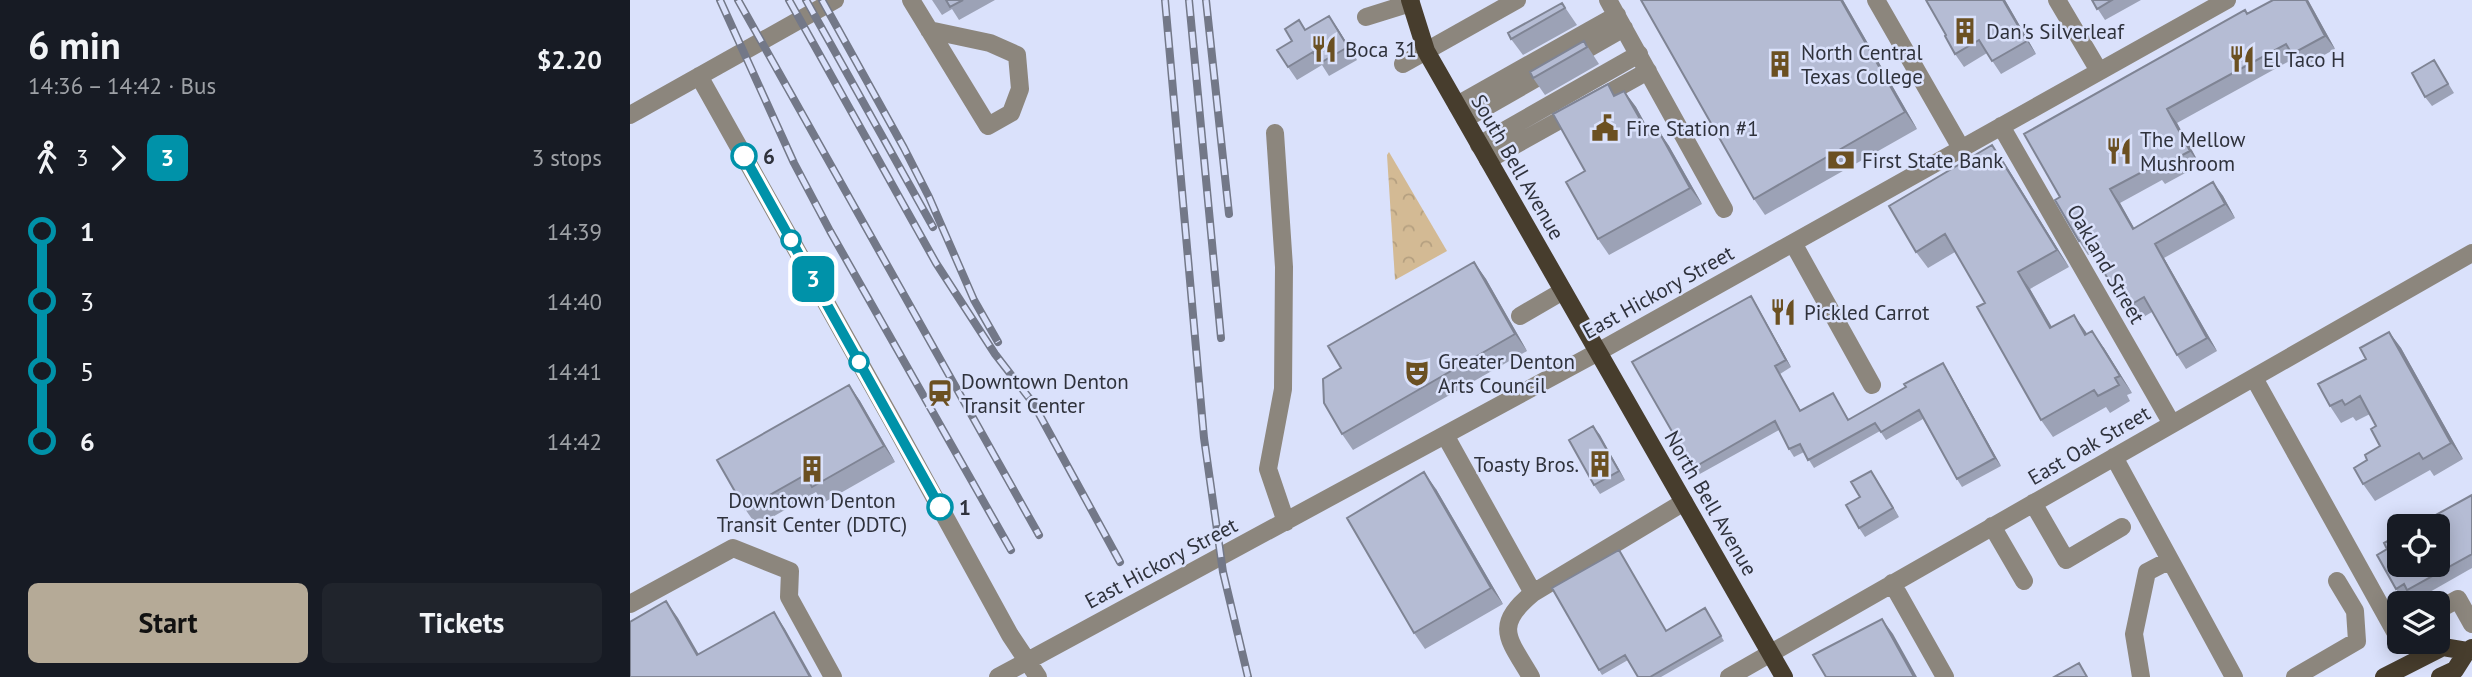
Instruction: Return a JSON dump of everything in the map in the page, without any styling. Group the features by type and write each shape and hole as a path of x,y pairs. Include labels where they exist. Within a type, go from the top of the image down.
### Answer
{"main road":[{"name":"South Bell Avenue","path":"1410,1 1426,51 1598,352"},
{"name":"North Bell Avenue","path":"1598,352 1784,677"},
{"path":"2384,677 2443,647 2470,649"},
{"path":"2446,676 2455,670 2470,649"}],"street":[{"path":"630,115 835,0"},
{"path":"911,0 929,30 988,126 1011,113 1020,89 1017,54 990,43 929,30"},
{"path":"1403,64 1517,0"},
{"path":"1876,0 1961,148"},
{"path":"2057,0 2099,72"},
{"name":"East Hickory Street","path":"998,677 1598,352 2227,0"},
{"path":"1366,17 1410,1"},
{"path":"1624,27 1724,209"},
{"path":"1472,132 1624,27"},
{"path":"1472,132 1624,27"},
{"path":"1472,132 1648,71"},
{"path":"699,76 1010,635 1038,677"},
{"name":"Oakland Street","path":"2001,127 2172,424"},
{"path":"1275,133 1284,267 1283,388 1268,469 1286,522"},
{"path":"1793,243 1872,385"},
{"name":"East Oak Street","path":"1729,677 2472,253"},
{"path":"1520,316 1563,291"},
{"path":"2254,378 2387,617"},
{"path":"1445,435 1534,593"},
{"path":"2114,457 2234,677"},
{"path":"1531,677 1508,639 1508,623 1515,608 1534,593 1684,502"},
{"path":"2034,503 2066,560 2122,527"},
{"path":"1992,526 2024,581"},
{"path":"630,604 733,548 790,570 789,597 833,677"},
{"path":"2141,677 2134,634 2147,572 2170,559"},
{"path":"2295,677 2357,641 2355,611 2337,581"},
{"path":"1892,583 1945,677"},
{"path":"2450,603 2458,598 2472,624"},
{"path":"2408,654 2413,662"}],"green space":[{"path":"1389,152 1447,251 1395,280 1387,155"}],"building":[{"path":"946,0 963,0 950,7"},
{"name":"North Central Texas College","path":"1641,0 1841,0 1905,112 1754,199"},
{"path":"1926,0 2003,0 2027,41 1992,61 1979,40 1955,54"},
{"path":"2092,0 2112,0 2097,9"},
{"path":"2273,0 2306,0 2325,36 2292,54 2286,44 2167,109 2190,151 2155,170 2153,166 2110,189 2133,229 2213,182 2225,204 2155,244 2207,338 2177,355 2144,297 2125,308 2084,238 2079,241 2055,200 2060,197 2024,134 2245,10 2247,14"},
{"path":"1562,3 1565,8 1511,39 1508,33"},
{"path":"1329,16 1348,47 1320,63 1313,52 1288,67 1277,50 1292,41 1285,29 1299,20 1305,30"},
{"path":"1584,41 1587,47 1533,78 1530,72"},
{"path":"2434,60 2448,84 2425,97 2412,73"},
{"name":"Fire Station #1","path":"1608,84 1614,96 1624,91 1649,135 1658,130 1690,188 1598,239 1566,182 1585,171 1553,114"},
{"path":"1992,145 2057,250 2018,272 2050,328 2074,315 2085,335 2092,331 2120,376 2115,378 2119,385 2098,396 2094,390 2041,420 1977,307 1985,303 1945,234 1916,252 1889,206"},
{"name":"Greater Denton Arts Council","path":"1474,262 1515,334 1342,434 1324,403 1323,379 1341,368 1328,346"},
{"path":"1751,296 1786,360 1775,366 1800,411 1833,393 1848,420 1943,363 1995,458 1957,479 1919,410 1881,432 1875,423 1808,460 1800,444 1789,449 1775,421 1693,468 1632,362"},
{"path":"2389,332 2451,443 2423,459 2419,453 2363,484 2354,468 2367,460 2365,455 2380,446 2371,429 2376,426 2360,396 2345,405 2342,400 2330,406 2318,384 2366,359 2360,348"},
{"name":"Downtown Denton Transit Center (DDTC)","path":"849,385 884,446 812,487 805,475 745,509 717,460"},
{"name":"Toasty Bros.","path":"1593,426 1619,471 1594,485 1569,440"},
{"path":"1871,471 1893,508 1859,528 1846,505 1860,497 1851,482"},
{"path":"1424,472 1491,588 1414,633 1347,518"},
{"path":"2472,495 2472,554 2450,566 2450,514 2438,514"},
{"path":"2387,549 2387,573 2377,555"},
{"path":"1619,550 1666,631 1705,608 1721,636 1650,677 1638,677 1625,655 1599,670 1552,588"},
{"path":"2389,577 2430,577 2407,590 2404,584 2396,589"},
{"path":"666,601 697,655 774,612 810,677 630,677 630,622"},
{"path":"1882,619 1914,677 1826,677 1813,655"},
{"path":"2079,663 2087,677 2054,677"}],"railway":[{"path":"720,0 794,163 1011,550"},
{"path":"738,0 1039,535"},
{"path":"789,0 936,263 995,354 1033,403 1120,562"},
{"path":"806,0 933,227"},
{"path":"822,0 904,148 929,197 974,300 998,342"},
{"path":"1165,0 1204,438 1223,572 1248,677"},
{"path":"1189,0 1221,338"},
{"path":"1206,0 1229,214"}],"bus line":[{"name":"3","path":"744,156 940,507"}],"place":[{"name":"Dan's Silverleaf","path":"1965,31"},
{"name":"Boca 31","path":"1324,49"},
{"name":"El Taco H","path":"2242,59"},
{"name":"North Central Texas College","path":"1780,64"},
{"name":"Fire Station #1","path":"1605,128"},
{"name":"The Mellow Mushroom","path":"2119,151"},
{"name":"6","path":"744,156"},
{"name":"First State Bank","path":"1841,160"},
{"name":"Pickled Carrot","path":"1783,312"},
{"name":"Greater Denton Arts Council","path":"1417,373"},
{"name":"Downtown Denton Transit Center","path":"940,393"},
{"name":"Toasty Bros.","path":"1600,464"},
{"name":"Downtown Denton Transit Center (DDTC)","path":"812,469"},
{"name":"1","path":"940,507"}]}
